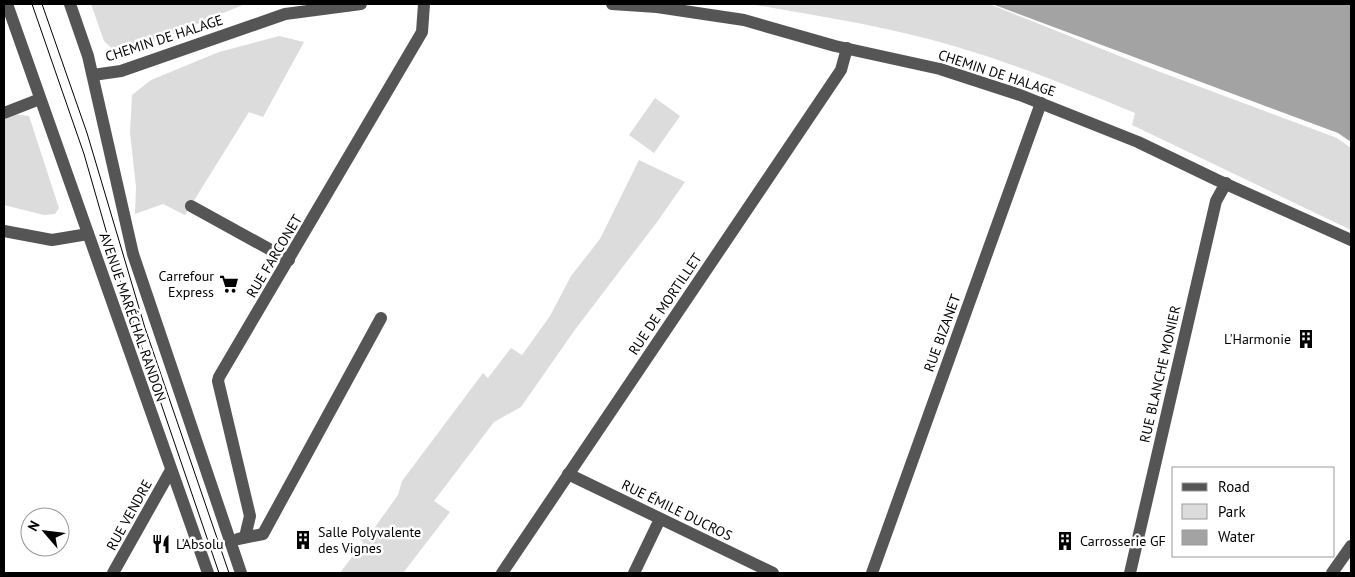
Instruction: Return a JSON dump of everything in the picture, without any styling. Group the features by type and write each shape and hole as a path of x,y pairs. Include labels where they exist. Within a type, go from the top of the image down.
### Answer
{"street":[{"name":"AVENUE MARÉCHAL RANDON","path":"7,4 208,573"},
{"name":"AVENUE MARÉCHAL RANDON","path":"70,4 86,48 93,75 133,254 241,573"},
{"name":"CHEMIN DE HALAGE","path":"93,75 121,71 285,14 361,4"},
{"name":"RUE FARCONET","path":"245,537 250,516 218,381 219,377 422,32 424,4"},
{"name":"CHEMIN DE HALAGE","path":"612,4 657,7 744,20 847,48 940,69 1041,103 1138,142 1351,240"},
{"name":"RUE DE MORTILLET","path":"502,573 841,70 847,48"},
{"path":"4,113 40,99"},
{"name":"RUE BIZANET","path":"872,573 1041,103"},
{"name":"RUE BLANCHE MONIER","path":"1130,573 1216,201 1226,183"},
{"path":"191,206 289,260"},
{"path":"4,232 52,240 88,234"},
{"path":"231,542 263,534 381,318"},
{"name":"RUE VENDRE","path":"113,573 171,470"},
{"name":"RUE ÉMILE DUCROS","path":"568,474 773,573"},
{"path":"634,573 660,518"},
{"path":"1332,573 1351,546"}],"green space":[{"path":"91,4 245,4 120,56 104,41"},
{"path":"750,4 989,4 1147,67 1337,138 1351,148 1351,230 1132,125 1135,113 1047,78 980,54 932,40 854,22"},
{"path":"279,36 304,42 263,117 249,112 185,215 163,204 135,214 136,187 130,132 132,95 151,80 219,52"},
{"path":"655,98 680,116 654,153 629,135"},
{"path":"12,114 29,116 59,208 55,214 44,215 4,205 4,117"},
{"path":"639,160 685,182 574,331 521,407 494,422 434,501 450,512 403,573 340,573 363,542 358,538 363,529 370,534 398,495 402,481 483,373 488,378 511,348 522,355 550,316 571,276 600,239"}],"water":[{"path":"992,4 1351,4 1351,142 1338,133"}],"tram line":[{"path":"32,4 84,154 128,307 219,573"},
{"path":"42,4 87,133 145,328 229,573"}],"place":[{"name":"Carrefour Express","path":"229,284"},
{"name":"L'Harmonie","path":"1306,339"},
{"name":"Salle Polyvalente des Vignes","path":"303,540"},
{"name":"Carrosserie GF","path":"1065,541"},
{"name":"L'Absolu","path":"161,544"}]}
